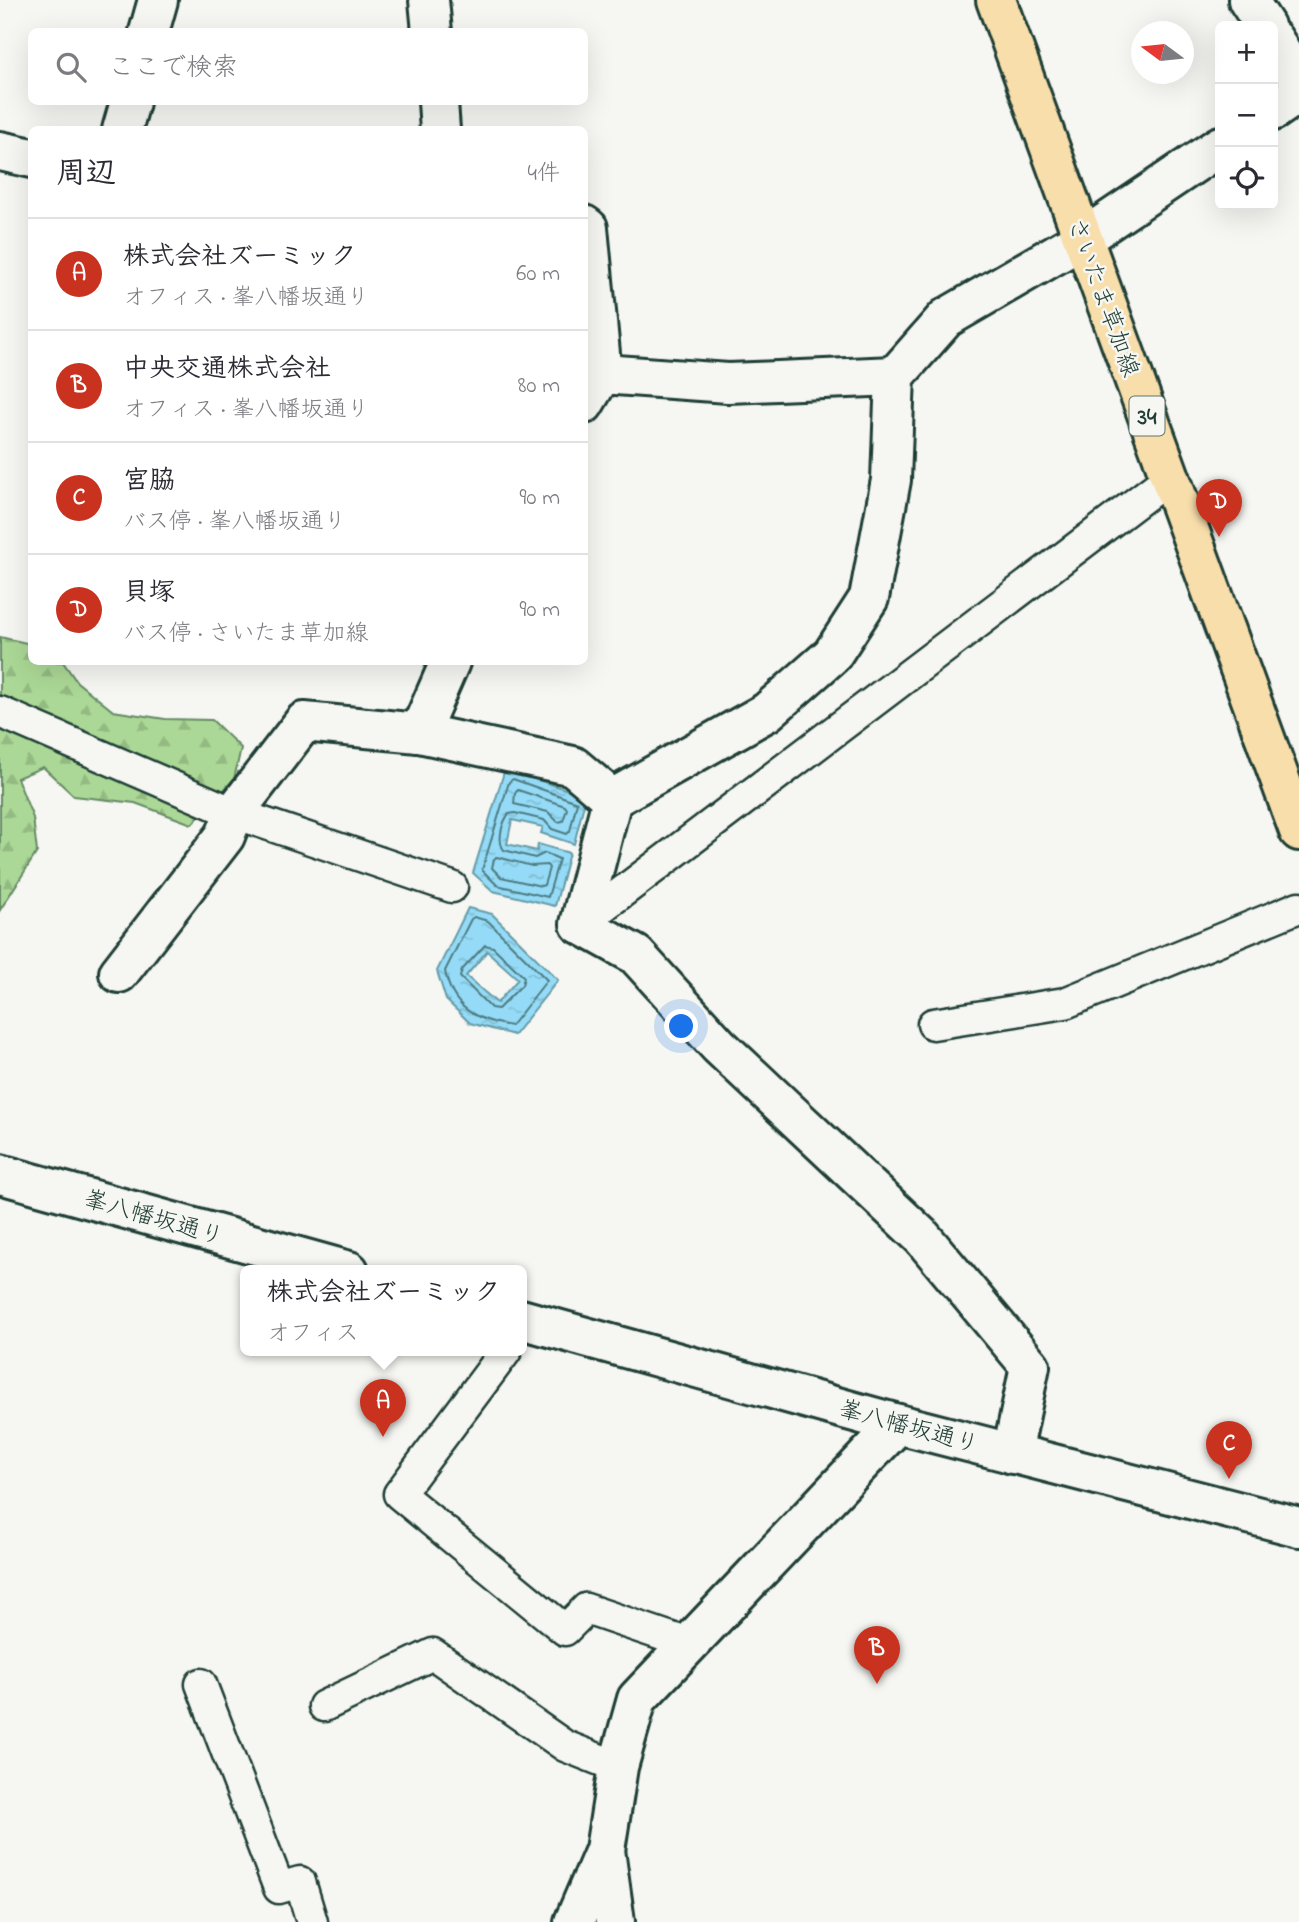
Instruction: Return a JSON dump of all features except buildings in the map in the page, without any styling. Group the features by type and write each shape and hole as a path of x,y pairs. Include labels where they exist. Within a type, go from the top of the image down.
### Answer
{"main road":[{"name":"さいたま草加線","path":"996,0 1299,831"}],"street":[{"path":"150,28 158,0"},
{"path":"429,0 432,28"},
{"path":"1248,0 1262,21"},
{"path":"1278,47 1299,80"},
{"path":"1278,108 1299,93"},
{"path":"123,126 129,105"},
{"path":"438,105 440,126"},
{"path":"1012,1454 1030,1366 922,1237 719,1046 636,955 580,924 612,799 767,712 832,655 869,598 891,480 895,376 946,318 1082,239 1219,147"},
{"path":"0,151 28,157"},
{"path":"588,228 593,389 895,376"},
{"path":"419,733 449,665"},
{"path":"119,973 225,836 234,813 304,722 419,733 573,766 612,799"},
{"name":"峯八幡坂通り","path":"0,1174 327,1265"},
{"name":"峯八幡坂通り","path":"527,1325 1299,1527"},
{"path":"574,1922 605,1850 618,1768 637,1699 898,1424"},
{"path":"605,1850 615,1922"}],"lane":[{"path":"580,924 1170,477"},
{"path":"0,712 234,813 452,887"},
{"path":"933,1024 1065,1003 1299,907"},
{"path":"502,1356 399,1494 565,1630 586,1609 689,1644"},
{"path":"324,1706 433,1654 565,1746 618,1768"},
{"path":"201,1684 279,1888 300,1882 312,1922"}],"green space":[{"path":"0,637 28,643 28,665 65,665 77,682 113,711 165,719 212,720 241,748 234,779 192,824 135,803 74,796 43,767 17,778 33,818 37,852 0,910"}],"water":[{"path":"505,769 586,796 574,844 541,833 543,827 512,820 507,844 537,851 538,844 569,853 555,906 493,891 473,873"},
{"path":"468,908 492,914 558,980 514,1035 470,1023 446,1000 437,971","holes":["487,951 518,979 497,1003 466,976"]}],"place":[{"name":"貝塚","path":"1219,537"},
{"name":"株式会社ズーミック","path":"383,1437"},
{"name":"宮脇","path":"1229,1479"},
{"name":"中央交通株式会社","path":"877,1684"}]}
